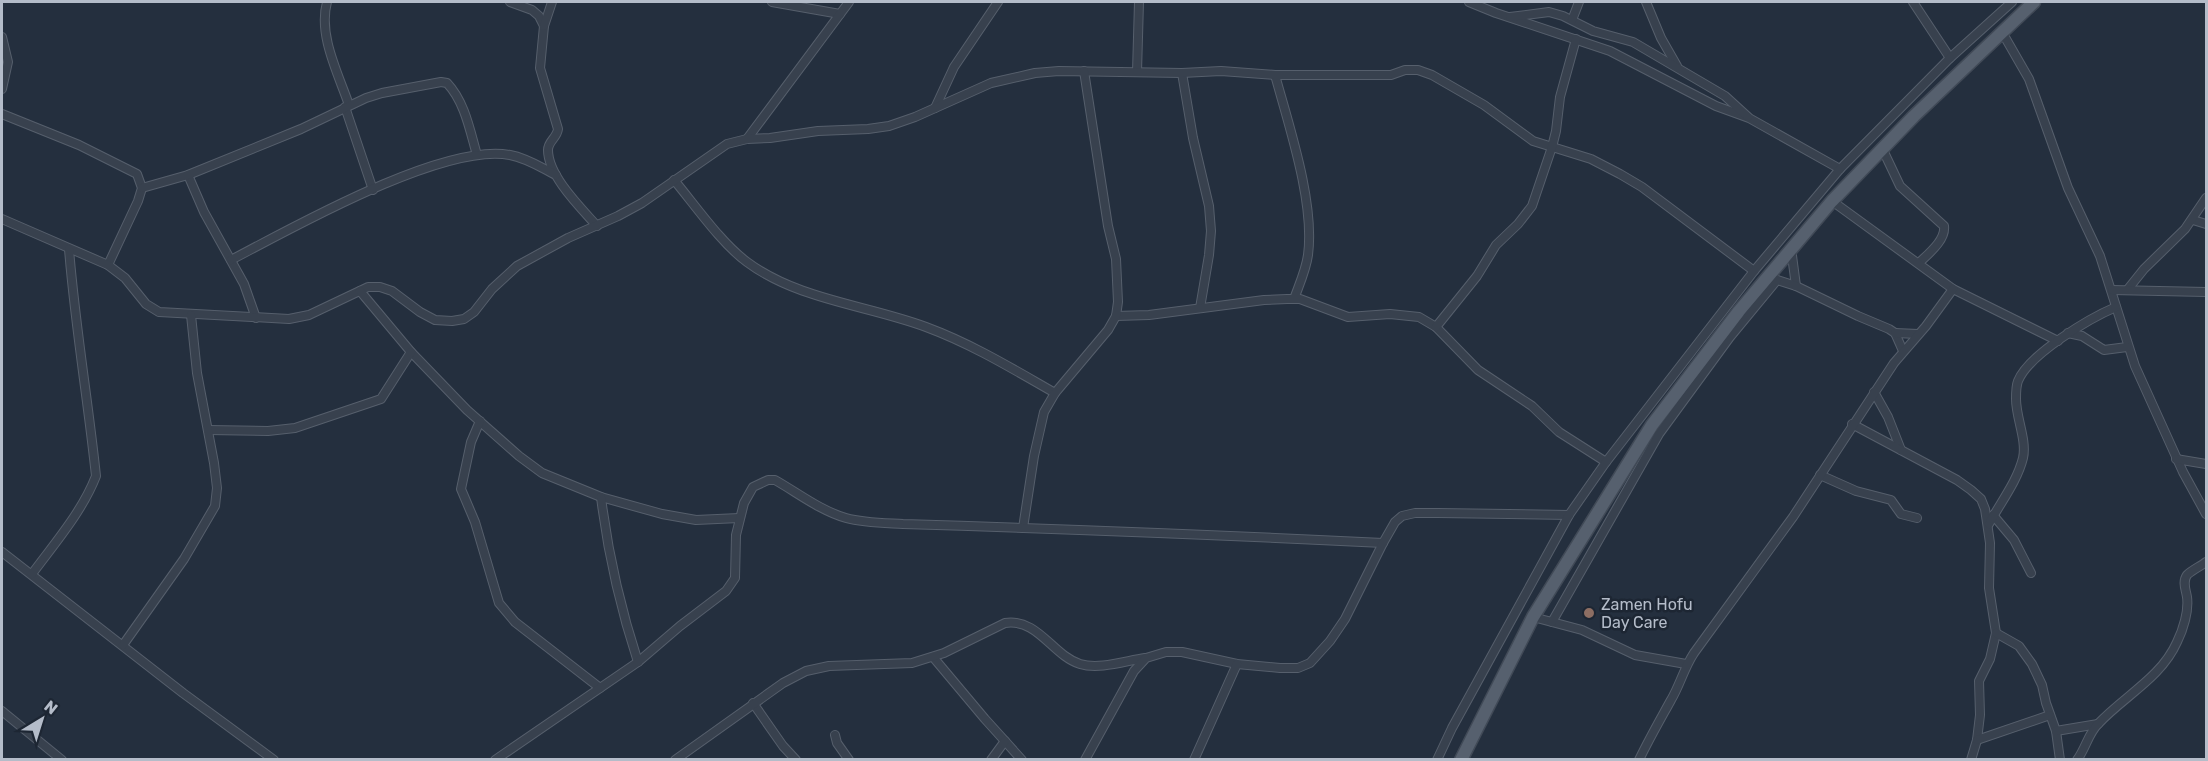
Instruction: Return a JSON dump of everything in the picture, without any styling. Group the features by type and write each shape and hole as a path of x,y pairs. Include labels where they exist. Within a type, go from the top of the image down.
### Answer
{"main road":[{"path":"1461,759 1533,617 1652,425 1772,278 1791,247 1832,201 1882,148 2034,2"}],"street":[{"path":"327,2 324,22 327,41 373,190"},
{"path":"510,2 532,10 539,16 544,27"},
{"path":"552,2 544,27 540,68 558,129 558,134 549,144 548,149 556,175 597,226"},
{"path":"772,2 840,14"},
{"path":"747,139 849,2"},
{"path":"935,108 954,67 998,2"},
{"path":"1137,72 1139,2"},
{"path":"1469,2 1610,51 1716,106 1749,118 1839,169"},
{"path":"1572,20 1579,2"},
{"path":"1646,2 1661,38 1678,68"},
{"path":"1913,2 1950,57"},
{"path":"1437,759 1569,515 1606,462 1754,271 1839,169 1950,57 2012,2"},
{"path":"1508,17 1550,12 1593,30 1633,42 1725,96 1749,118"},
{"path":"2002,32 2029,80 2068,188 2100,256 2112,290 2127,347 2176,459 2204,499 2206,514"},
{"path":"2,37 8,62 2,89"},
{"path":"1436,327 1477,276 1496,245 1527,215 1538,191 1552,147 1560,98 1576,39"},
{"path":"2,219 108,266 125,278 153,310 166,313 289,319 309,315 368,287 380,287 392,291 435,320 452,321 464,319 474,312 492,289 517,266 568,238 642,203 727,144 747,139 889,126 992,83 1035,73 1221,71 1275,75 1391,75 1405,70 1418,70 1432,75 1484,105 1533,141 1592,159 1620,174 1754,271"},
{"path":"1023,528 1039,427 1044,412 1055,393 1091,351 1116,316 1118,302 1116,259 1108,226 1084,71"},
{"path":"1182,73 1209,206 1211,231 1200,309"},
{"path":"1275,75 1307,208 1310,235 1308,257 1294,299"},
{"path":"142,188 188,175 382,93 433,83 447,83 457,97 467,118 477,155"},
{"path":"2,114 79,145 133,171 139,177 142,188 126,232 108,266"},
{"path":"1882,148 1900,186 1944,226 1941,238 1919,263"},
{"path":"231,260 315,215 404,176 453,160 484,153 510,155 556,175"},
{"path":"188,175 204,212 249,296 256,318"},
{"path":"674,180 735,252 763,273 810,293 925,327 965,342 1055,393"},
{"path":"2128,290 2144,269 2193,220 2206,198"},
{"path":"1832,201 1953,289 2058,341"},
{"path":"2193,220 2206,224"},
{"path":"1791,247 1796,286"},
{"path":"32,574 86,496 96,476 84,373 75,320 69,249"},
{"path":"1552,621 1659,434 1772,278 1796,286 1851,313 1889,328 1895,333 1903,351"},
{"path":"1639,759 1671,700 1686,664 1706,634 1793,517 1852,424 1903,351 1953,289"},
{"path":"2112,290 2206,292"},
{"path":"360,291 411,352 480,421 542,473 601,497 662,514 696,520 739,519"},
{"path":"1116,316 1149,315 1264,300 1294,299 1348,317 1410,315 1427,320 1478,370 1532,406 1559,432 1606,462"},
{"path":"1989,524 2023,459 2024,449 2017,412 2017,384 2028,367 2068,333 2116,307"},
{"path":"123,645 184,559 215,506 217,488 197,373 191,315"},
{"path":"1895,333 1918,334"},
{"path":"2068,333 2082,336 2104,350 2127,347"},
{"path":"208,430 268,431 295,428 381,399 411,352"},
{"path":"1874,392 1888,417 1902,451"},
{"path":"480,421 471,442 461,489 475,522 499,603 515,622 600,688"},
{"path":"1852,424 1939,469 1971,489 1981,499 1989,524 1989,588 1996,633 1990,659 1979,681 1980,716 1977,740 1971,759"},
{"path":"2176,459 2206,464"},
{"path":"1820,475 1856,491 1892,500 1901,514 1917,518"},
{"path":"495,759 638,662 726,591 732,584 736,570 736,534 744,503 753,487 768,480 775,480 830,512 848,519 903,524 1183,533 1383,543"},
{"path":"601,497 607,547 615,585 638,662"},
{"path":"675,759 783,682 806,671 828,666 912,663 944,653 1005,623 1014,622 1043,636 1073,661 1082,665 1093,666 1146,658 1166,652 1182,652 1238,664 1298,668 1310,663 1330,641 1395,522 1402,516 1415,513 1569,515"},
{"path":"1993,515 2014,540 2031,573"},
{"path":"2,552 183,693 274,759"},
{"path":"2077,759 2098,724 2151,679 2169,656 2179,636 2187,604 2185,580 2188,574 2206,562"},
{"path":"1533,617 1582,630 1635,655 1686,664"},
{"path":"1996,633 2019,646 2026,654 2042,685 2056,731 2060,759"},
{"path":"933,657 1023,759"},
{"path":"1085,759 1128,681 1139,664 1146,658"},
{"path":"1194,759 1238,664"},
{"path":"753,703 783,746 796,759"},
{"path":"2,711 62,759"},
{"path":"1977,740 2050,715"},
{"path":"2056,731 2098,724"},
{"path":"835,735 837,743 849,759"},
{"path":"991,759 1005,741"}],"place":[{"name":"Zamen Hofu Day Care","path":"1589,613"}]}
